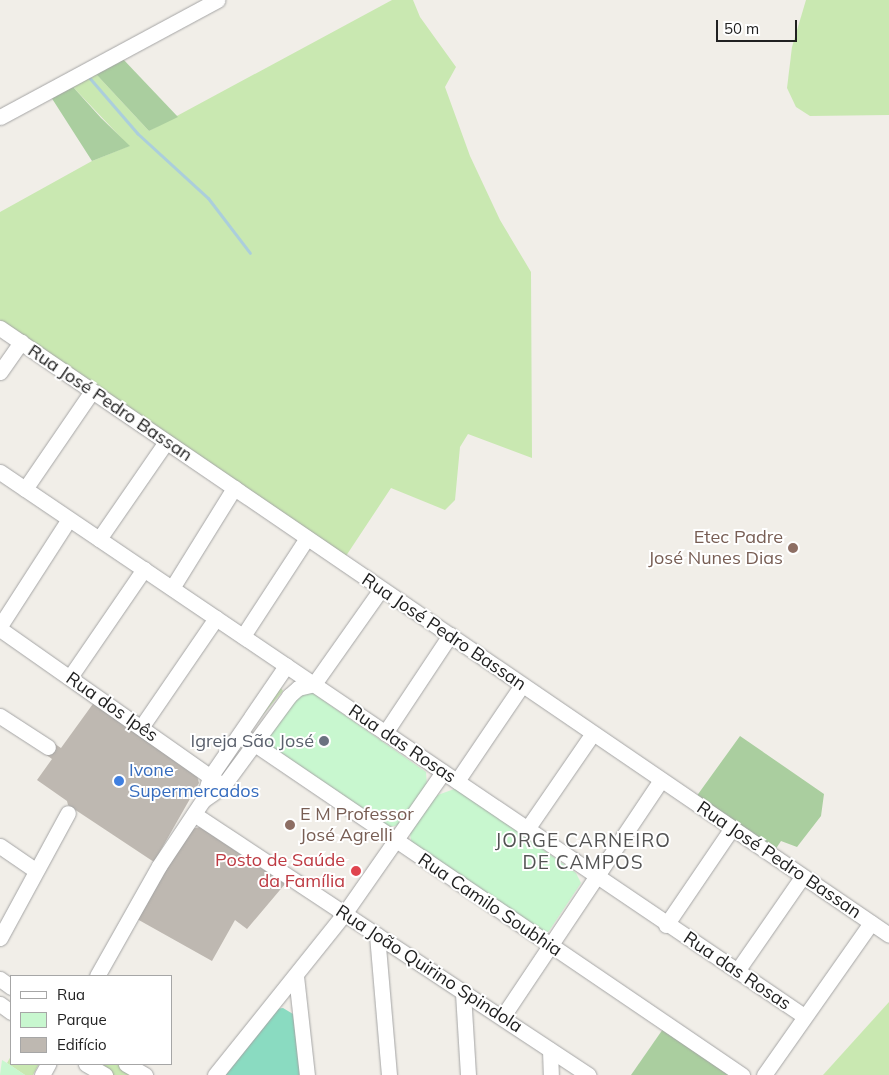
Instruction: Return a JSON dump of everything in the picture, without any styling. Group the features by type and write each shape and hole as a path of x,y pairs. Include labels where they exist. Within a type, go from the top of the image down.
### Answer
{"street":[{"path":"0,117 217,0"},
{"name":"Rua José Pedro Bassan","path":"0,328 889,935"},
{"path":"0,372 21,342"},
{"path":"25,489 92,391"},
{"path":"99,539 166,442"},
{"name":"Rua das Rosas","path":"0,472 597,876 666,925 804,1016"},
{"path":"172,588 234,488"},
{"path":"0,628 69,519"},
{"path":"243,636 307,538"},
{"path":"70,677 144,569"},
{"path":"203,800 223,786 289,696 298,688 314,684 381,589"},
{"path":"142,726 216,618"},
{"name":"Rua dos Ipês","path":"0,628 142,726 223,786"},
{"path":"386,733 450,635"},
{"path":"99,975 159,866 203,800 210,777 286,666"},
{"path":"458,782 522,685"},
{"path":"0,716 48,747"},
{"path":"527,829 593,733"},
{"name":"Rua Camilo Soubhia","path":"240,734 548,946 742,1075"},
{"path":"215,1075 344,914 397,841 443,772"},
{"path":"503,1016 548,946 661,780"},
{"path":"0,938 35,870 68,813"},
{"name":"Rua João Quirino Spindola","path":"194,814 463,993 503,1016 588,1075"},
{"path":"666,925 732,828"},
{"path":"0,846 35,870"},
{"path":"737,971 802,877"},
{"path":"764,1075 871,923"},
{"path":"377,935 390,1075"},
{"path":"296,976 307,1075"},
{"path":"463,993 468,1075"},
{"path":"550,1050 552,1075"},
{"path":"88,1065 105,1075"},
{"path":"128,1065 145,1075"}],"green space":[{"path":"392,0 413,0 420,17 456,67 445,87 470,156 500,220 531,272 532,458 468,434 460,447 455,500 445,510 391,488 346,556 0,320 0,212 92,161 129,146 73,87 96,74 149,131"},
{"path":"806,0 889,0 889,115 810,116 796,107 787,88 792,47"},
{"path":"122,58 178,117 149,131 96,74"},
{"path":"73,87 130,146 92,161 51,97"},
{"path":"279,685 283,691 256,723 254,721"},
{"path":"301,693 313,693 426,772 427,786 400,825 388,827 262,740"},
{"path":"740,736 824,794 821,816 797,847 781,841 775,850 696,797"},
{"path":"457,788 576,873 581,883 549,931 543,935 412,846 410,834 435,796"},
{"path":"889,1002 889,1075 823,1075"},
{"path":"283,1008 293,1014 301,1075 220,1075 275,1009"},
{"path":"663,1029 733,1075 631,1075"},
{"path":"2,1060 7,1063 25,1075 0,1075"},
{"path":"10,1065 38,1065 33,1075 25,1075"},
{"path":"95,1065 119,1065 137,1075 111,1075"}],"building":[{"name":"Ivone Supermercados","path":"95,701 197,775 199,783 154,862 68,805 67,801 37,780 52,759 45,754 50,752 52,742 61,748"},
{"path":"200,827 285,884 247,929 235,920 212,961 137,919 191,829"}],"waterway":[{"path":"87,75 137,133 208,198 250,253"}],"place":[{"name":"Etec Padre José Nunes Dias","path":"793,548"},
{"name":"Igreja São José","path":"324,741"},
{"name":"Ivone Supermercados","path":"119,781"},
{"name":"E M Professor José Agrelli","path":"290,825"},
{"name":"Posto de Saúde da Família","path":"356,871"}],"district":[{"name":"JORGE CARNEIRO DE CAMPOS","path":"583,852"}]}
